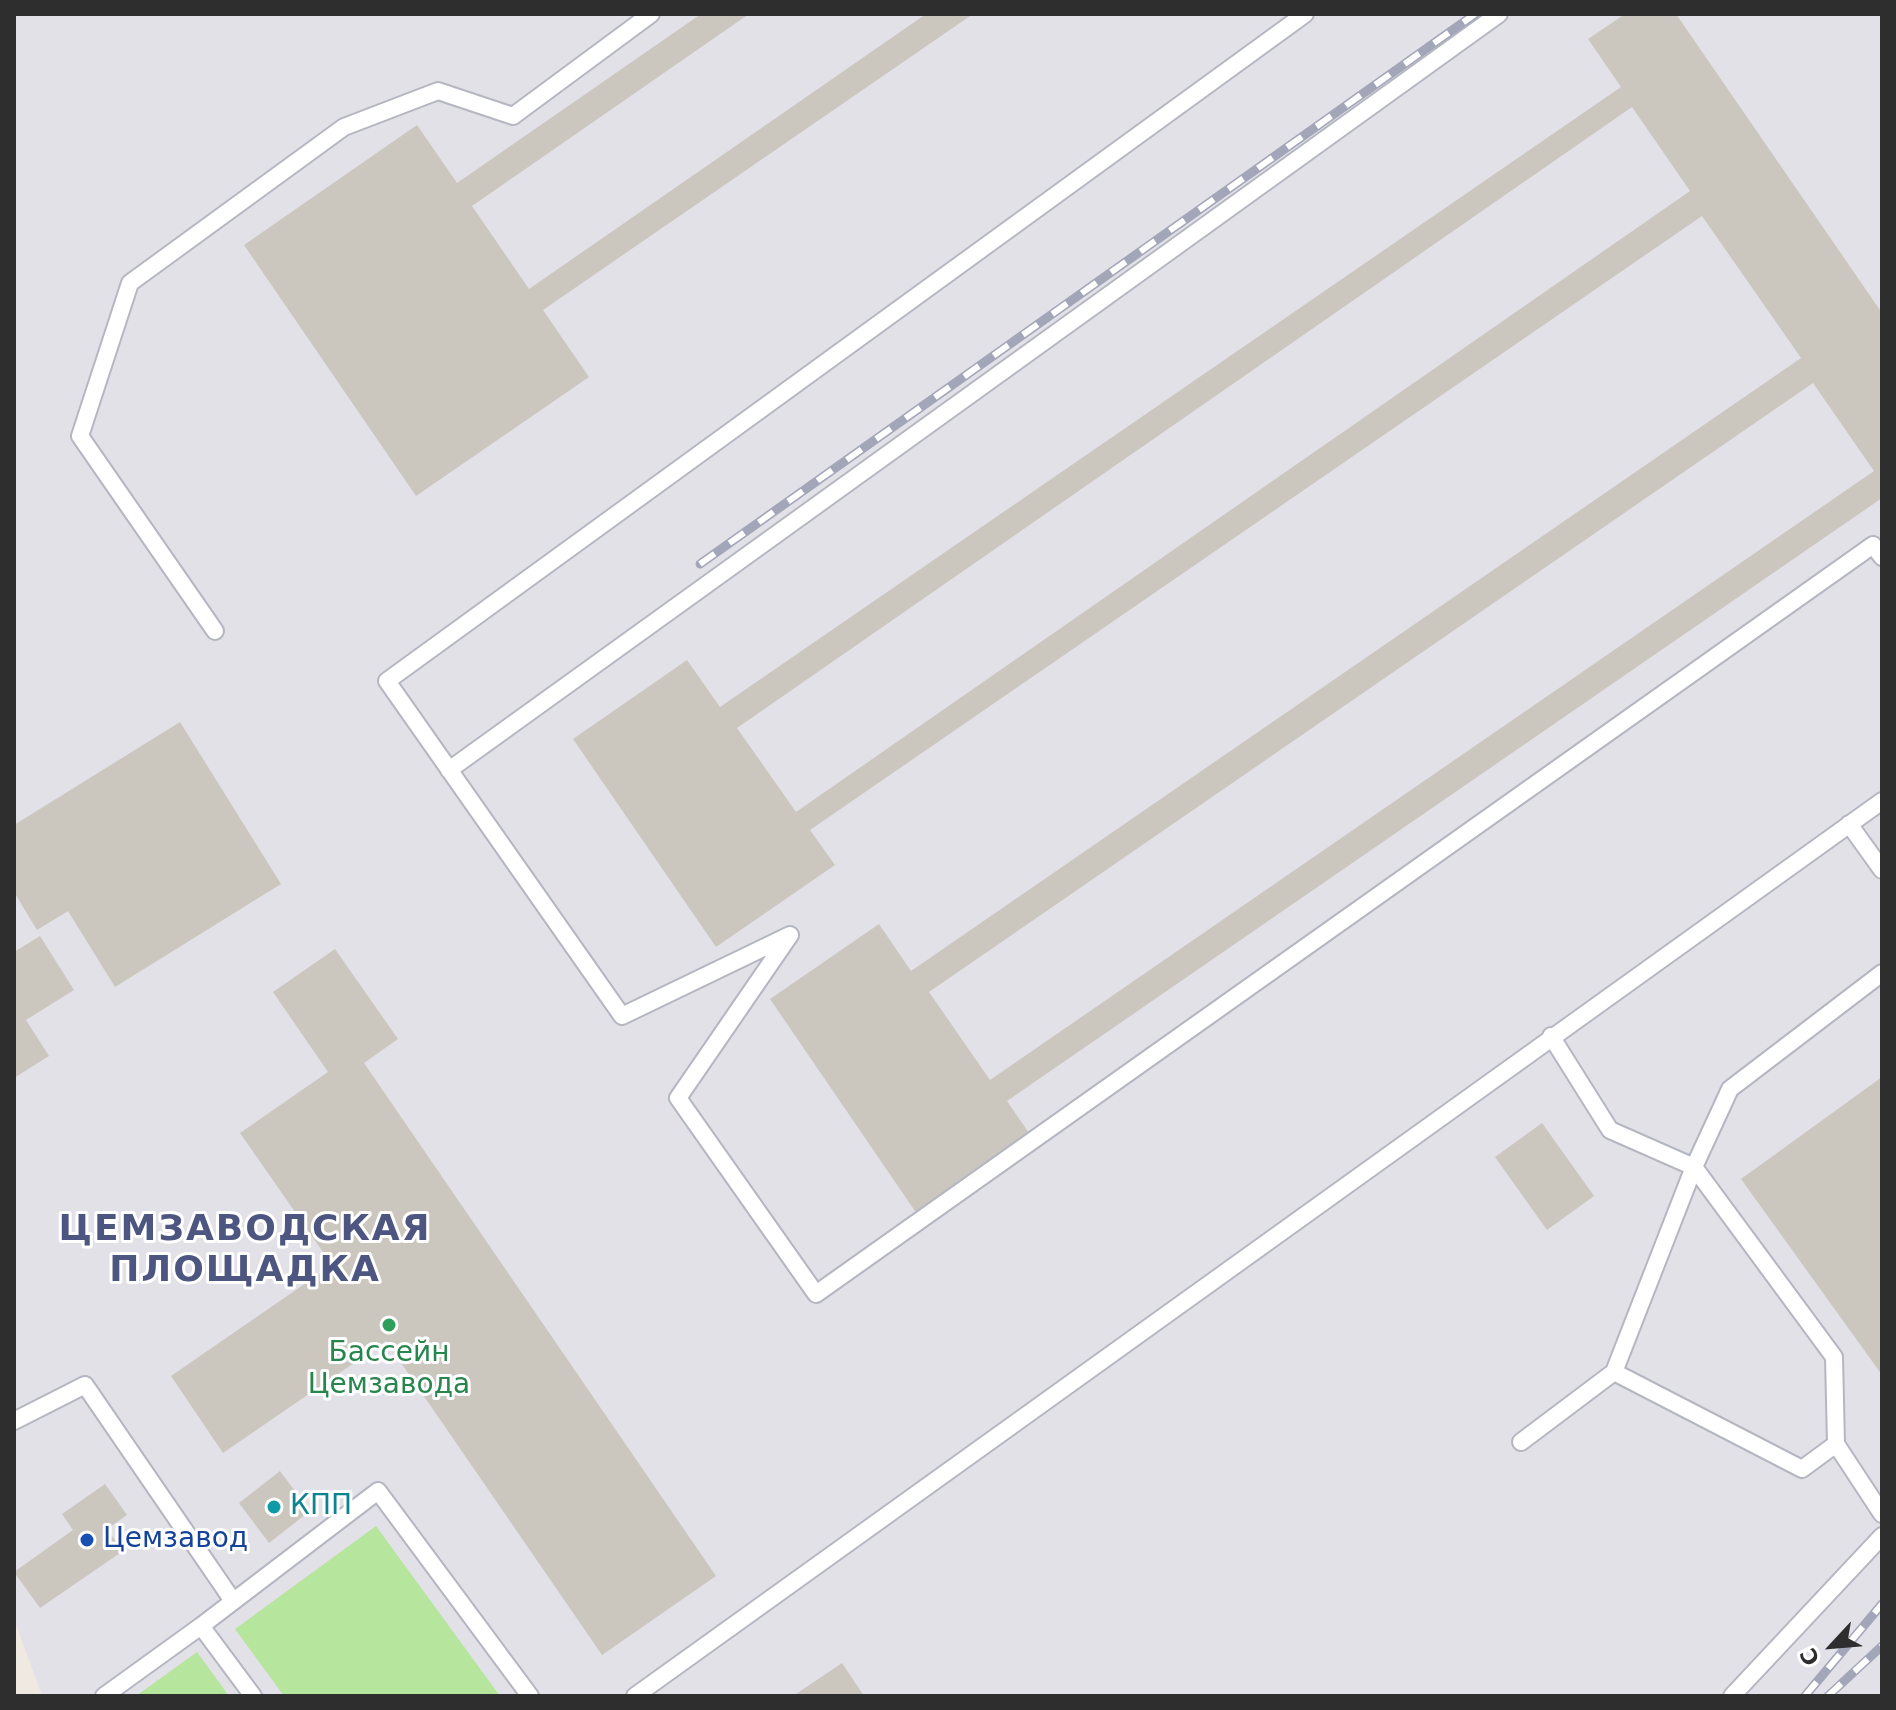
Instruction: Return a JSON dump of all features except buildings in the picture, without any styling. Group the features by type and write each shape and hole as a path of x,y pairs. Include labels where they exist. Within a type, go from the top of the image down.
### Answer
{"lane":[{"path":"215,631 80,436 130,283 344,127 438,91 513,116 651,14"},
{"path":"1305,14 387,681 622,1016 790,935 678,1098 816,1294 1873,545 1882,557"},
{"path":"449,770 1499,14"},
{"path":"635,1696 1882,801"},
{"path":"1849,824 1882,870"},
{"path":"1521,1442 1614,1372 1694,1167 1730,1089 1882,973"},
{"path":"1551,1036 1610,1130 1694,1167 1834,1357 1836,1444 1882,1514"},
{"path":"1614,1372 1802,1469 1836,1444"},
{"path":"14,1421 85,1385 233,1601"},
{"path":"104,1696 378,1491 530,1696"},
{"path":"1732,1696 1882,1536"},
{"path":"201,1626 253,1696"}],"shaded area":[{"path":"14,14 1882,14 1882,1696 42,1696 14,1619"}],"green space":[{"path":"376,1526 500,1696 284,1696 235,1629"},
{"path":"197,1652 229,1696 136,1696"}],"railway":[{"path":"700,564 1475,14"},
{"path":"1805,1696 1882,1604"},
{"path":"1828,1696 1882,1646"}],"place":[{"name":"Бассейн Цемзавода","path":"389,1325"},
{"name":"КПП","path":"274,1507"},
{"name":"Цемзавод","path":"87,1540"}],"district":[{"name":"ЦЕМЗАВОДСКАЯ ПЛОЩАДКА","path":"245,1252"}]}
